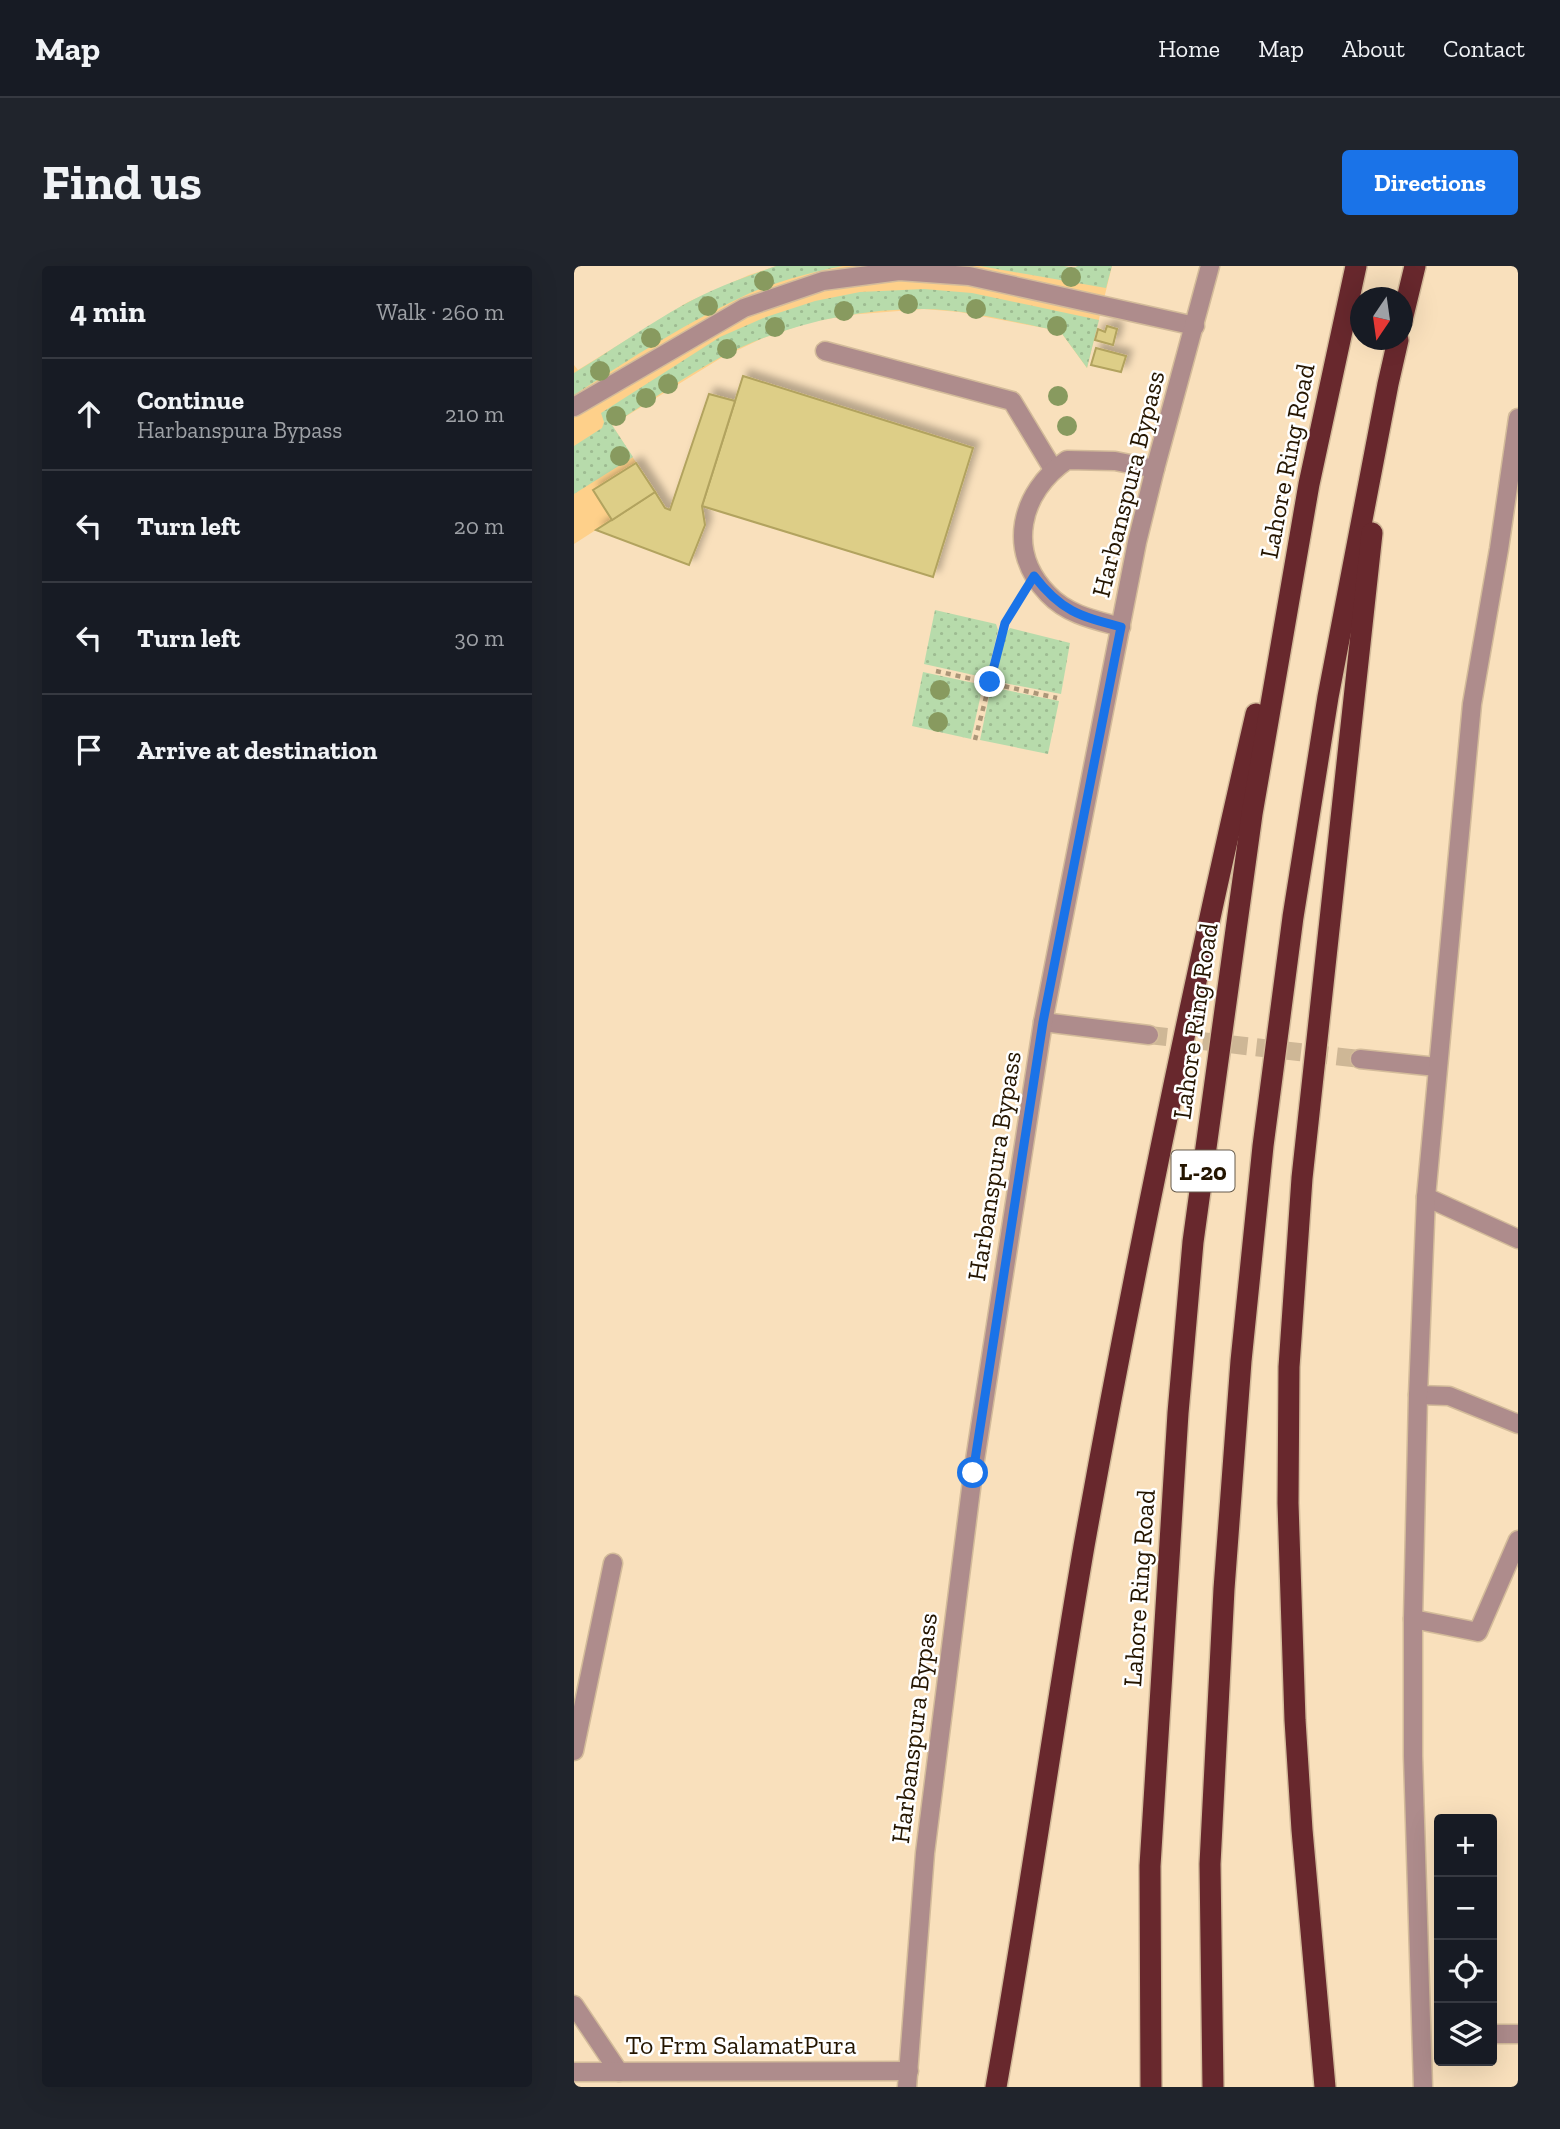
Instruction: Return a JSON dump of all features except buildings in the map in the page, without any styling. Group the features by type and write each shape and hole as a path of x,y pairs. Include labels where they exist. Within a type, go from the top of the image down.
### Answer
{"highway":[{"name":"Lahore Ring Road","path":"1151,2087 1150,1866 1176,1441 1193,1242 1252,814 1309,484 1356,266"},
{"path":"1410,287 1415,266"},
{"name":"L-20","path":"1213,2087 1210,1864 1224,1589 1241,1361 1262,1146 1293,917 1328,697 1396,350"},
{"path":"1325,2084 1294,1720 1288,1503 1289,1367 1302,1178 1388,384"},
{"path":"996,2087 1084,1547 1154,1174 1212,905 1309,484"}],"street":[{"name":"Harbanspura Bypass","path":"908,2079 925,1853 973,1473 1043,1022 1137,542 1210,266"},
{"path":"574,407 744,308 823,281 899,271 969,276 1195,326"},
{"path":"825,351 1012,401 1053,469"},
{"path":"1423,2087 1431,2035 1413,1756 1413,1619 1426,1197 1472,704 1518,418"},
{"path":"1121,627 1082,617 1048,594 1034,576 1026,555 1023,535 1025,516 1032,496 1044,478 1067,460 1115,461 1155,469"},
{"path":"1043,1022 1149,1035"},
{"path":"1360,1059 1437,1067"},
{"path":"1426,1197 1518,1239"},
{"path":"1418,1395 1449,1396 1518,1424"},
{"path":"1413,1619 1478,1632 1518,1540"},
{"path":"574,1751 613,1563"},
{"path":"574,2005 619,2072"},
{"path":"1497,2034 1518,2034"},
{"name":"To Frm SalamatPura","path":"574,2072 908,2079"}],"path":[{"path":"975,740 1005,623 1034,576"},
{"path":"936,671 1057,698"}],"shaded area":[{"path":"776,266 1112,266 1087,368 1060,331 959,312 924,309 848,315 807,323 763,338 721,358 612,425 655,492 574,544 574,365 578,370 688,302"}],"green space":[{"path":"776,266 843,266 796,277 727,304 574,395 574,373 685,304"},
{"path":"980,266 1073,268 1112,266 1106,288"},
{"path":"924,289 972,293 1099,320 1087,368 1060,331 974,314 922,309 896,310 819,321 769,336 721,357 612,425 633,457 574,494 574,446 602,428 604,422 601,413 720,337 766,317 815,301 860,292"},
{"path":"935,610 996,624 998,630 987,678 924,664"},
{"path":"1010,628 1070,643 1061,694 994,681 1006,633"},
{"path":"923,672 983,685 971,739 912,726"},
{"path":"991,687 1059,701 1048,754 980,740"}],"tunnel":[{"path":"1149,1035 1360,1059"}],"route":[{"path":"973,1473 1043,1022 1121,627 1082,617 1063,606 1048,594 1034,576 1005,623 990,682"}]}
